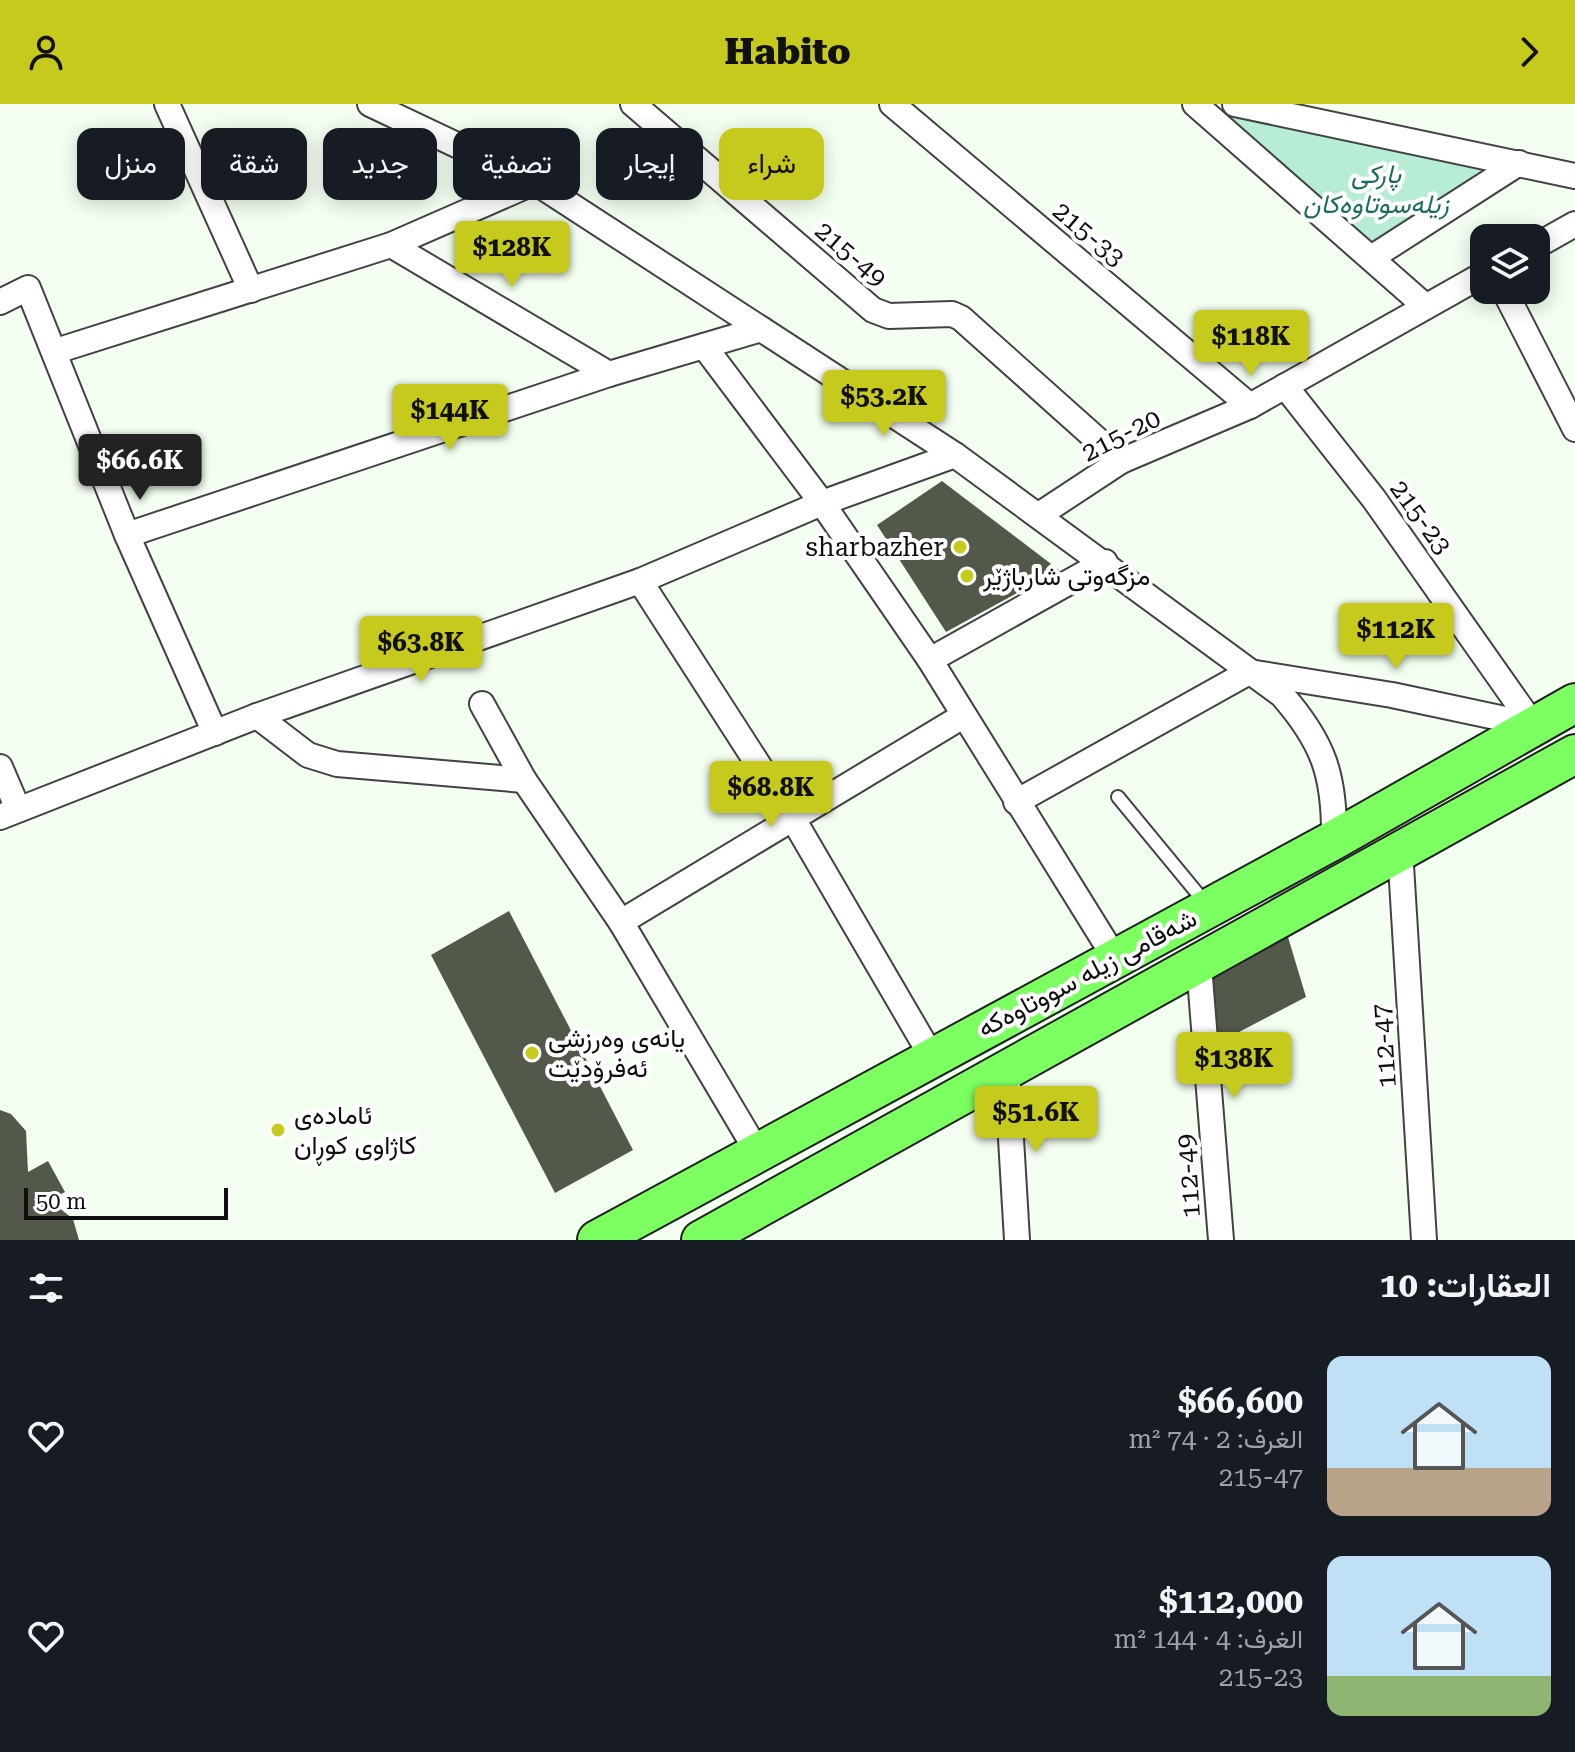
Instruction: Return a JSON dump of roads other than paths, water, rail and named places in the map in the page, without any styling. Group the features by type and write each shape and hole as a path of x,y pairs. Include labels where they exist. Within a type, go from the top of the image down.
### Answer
{"main road":[{"name":"شەقامی زیلە سووتاوەکە","path":"597,1240 1334,840 1575,703"},
{"name":"شەقامی زیلە سووتاوەکە","path":"707,1237 1575,754"},
{"path":"688,1190 707,1237"}],"street":[{"path":"167,104 251,290"},
{"path":"370,104 453,143"},
{"name":"215-49","path":"633,104 873,310 889,316 952,314 961,318 1121,461"},
{"name":"215-33","path":"892,104 1250,406"},
{"path":"1195,104 1425,306"},
{"path":"1235,104 1575,176"},
{"path":"1371,258 1519,163"},
{"path":"56,351 391,245 494,200"},
{"path":"563,200 955,455 1105,562 1282,695 1299,715 1326,761 1335,800 1334,840"},
{"path":"1550,238 1575,224"},
{"path":"391,245 609,374"},
{"name":"215-20","path":"1039,515 1121,461 1250,406 1470,282"},
{"path":"0,302 28,288 56,351 127,535 215,733"},
{"path":"1511,304 1575,429"},
{"path":"127,535 609,374 761,329"},
{"path":"704,346 822,503 930,660 1115,958"},
{"name":"215-23","path":"1285,386 1374,499 1533,725"},
{"path":"0,767 9,813 257,716 640,581 822,503 955,455"},
{"path":"930,660 1105,562"},
{"path":"640,581 792,817 932,1057"},
{"path":"1016,802 1249,672 1392,695 1533,725"},
{"path":"482,704 524,780 621,922 758,1153"},
{"path":"257,716 308,755 337,764 524,780"},
{"path":"621,922 963,716"},
{"name":"112-47","path":"1400,849 1424,1240"},
{"name":"112-49","path":"1199,965 1221,1240"},
{"path":"1007,1071 1017,1240"}],"lane":[{"path":"1118,797 1210,907"}],"place":[{"name":"sharbazher","path":"960,547"},
{"name":"مزگەوتی شارباژێر","path":"967,576"},
{"name":"یانەی وەرزشی ئەفرۆدێت","path":"532,1053"},
{"name":"ئامادەی کاژاوی کوڕان","path":"278,1130"}],"park label":[{"name":"پارکی زیلەسوتاوەکان","path":"1376,189"}]}
